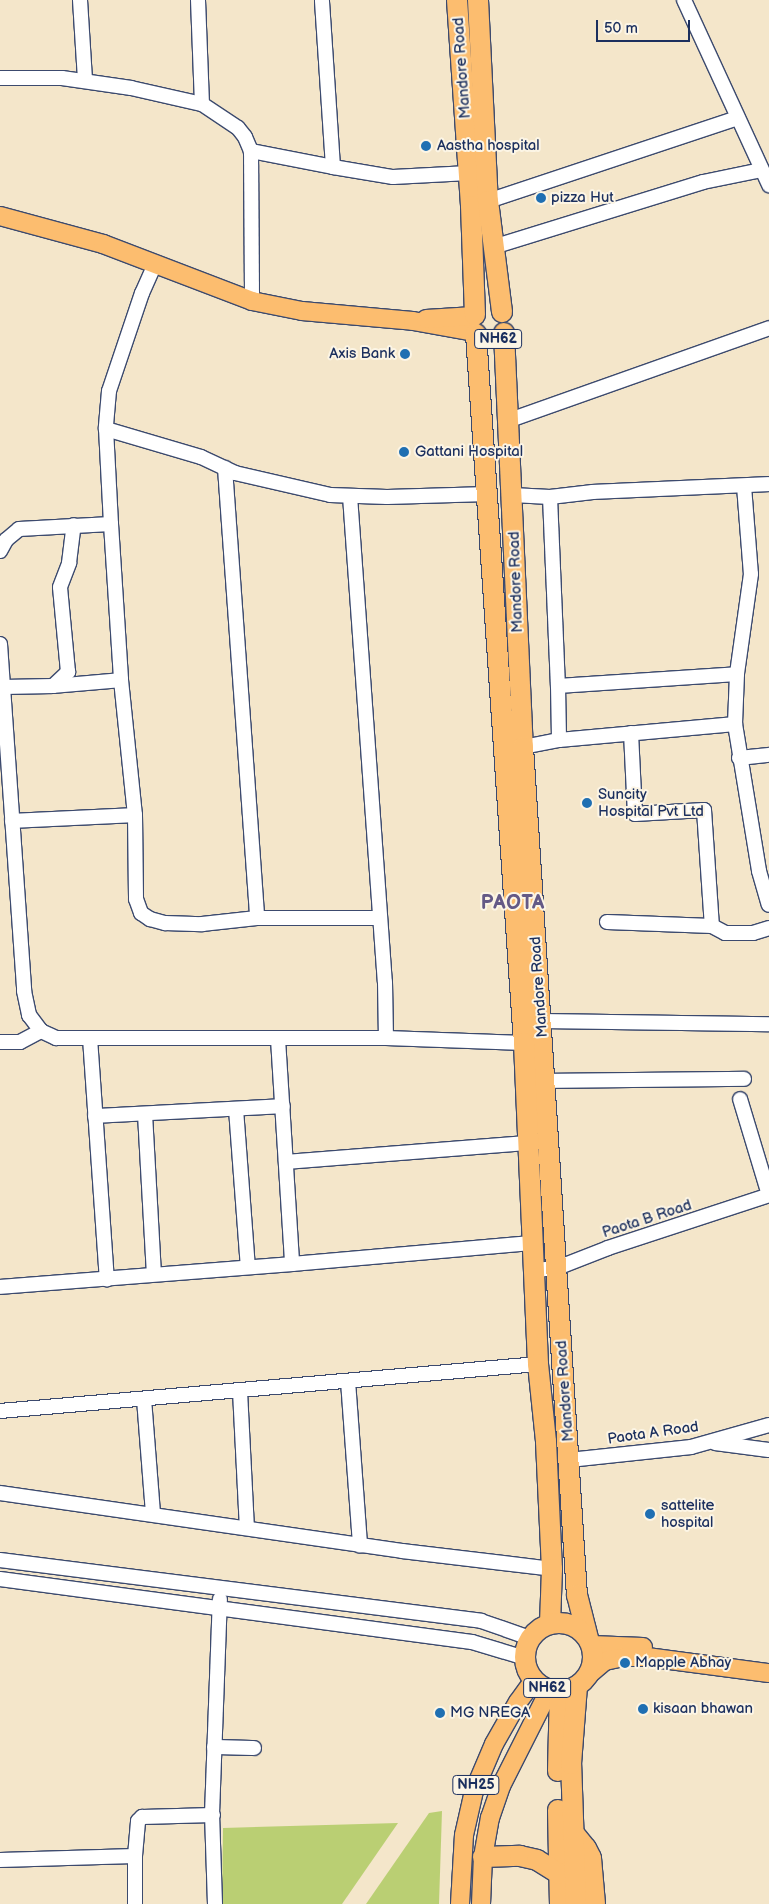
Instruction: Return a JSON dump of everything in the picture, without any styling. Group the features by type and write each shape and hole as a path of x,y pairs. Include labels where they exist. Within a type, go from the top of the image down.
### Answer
{"highway":[{"name":"Mandore Road","path":"457,0 469,173 475,324 488,494 502,744 524,1043 538,1364 546,1442 552,1569 550,1624"},
{"name":"Mandore Road","path":"478,0 488,201 502,312"},
{"name":"NH62","path":"486,307 495,308 502,312 507,325 504,333 498,339 490,341 482,339 475,324 486,307"},
{"name":"Mandore Road","path":"504,333 523,748 577,1595 589,1642"},
{"path":"530,1638 550,1624 561,1622 581,1630 589,1642"},
{"name":"NH62","path":"530,1638 525,1658 526,1666 562,1684"},
{"name":"NH62","path":"562,1684 592,1661 589,1642"},
{"name":"NH62","path":"562,1684 571,1764 576,1904"},
{"name":"NH62","path":"560,1904 562,1684"},
{"path":"572,1831 586,1848 591,1858 595,1904"},
{"path":"483,1857 520,1856 537,1860 559,1874"}],"main road":[{"path":"0,216 103,244 252,301 302,311 413,321 475,324"},
{"path":"589,1642 769,1661"},
{"name":"NH25","path":"460,1904 464,1835 474,1791 494,1744 518,1702 562,1684 605,1661 639,1657 769,1673"},
{"name":"NH25","path":"481,1904 483,1857 490,1818 501,1786 562,1684"}],"street":[{"path":"80,0 85,80"},
{"path":"198,0 202,104"},
{"path":"322,0 333,168"},
{"path":"684,0 769,185"},
{"path":"0,78 85,80 202,104 238,128 245,136 251,151 252,301"},
{"path":"488,201 738,118"},
{"path":"251,151 333,168 393,177 469,173"},
{"path":"493,247 703,182 761,170"},
{"path":"155,264 142,293 109,391 106,429 122,680 135,815 136,899 141,913 150,919 165,924 202,924 257,918 380,918"},
{"path":"507,421 769,328"},
{"path":"106,429 201,456 225,468 281,485 330,495 488,494"},
{"path":"225,468 257,918"},
{"path":"512,495 550,497 592,492 769,484"},
{"path":"744,486 751,574 737,674 735,724 739,758 759,871 769,905"},
{"path":"350,496 385,982 386,1038"},
{"path":"550,497 559,740"},
{"path":"0,551 6,540 19,529 111,524"},
{"path":"53,686 68,672 60,587 69,562 74,525"},
{"path":"0,644 24,991 29,1015 42,1031 56,1038 386,1038 524,1043"},
{"path":"558,686 737,674"},
{"path":"3,687 53,686 122,680"},
{"path":"523,748 559,740 735,724"},
{"path":"631,733 634,814 704,810 712,926"},
{"path":"739,758 769,755"},
{"path":"12,821 135,815"},
{"path":"607,922 712,926 725,933 753,933 769,928"},
{"path":"541,1021 769,1024"},
{"path":"0,1042 20,1042 42,1031"},
{"path":"90,1038 107,1279"},
{"path":"278,1039 292,1264"},
{"path":"545,1081 744,1079"},
{"path":"740,1099 769,1195"},
{"path":"95,1116 283,1106"},
{"path":"236,1109 248,1267"},
{"path":"145,1114 154,1274"},
{"path":"286,1162 529,1143"},
{"name":"Paota B Road","path":"535,1270 557,1268 608,1248 769,1195"},
{"path":"0,1287 534,1243"},
{"path":"0,1411 538,1364"},
{"path":"348,1382 360,1546"},
{"path":"240,1391 247,1527"},
{"path":"144,1399 153,1514"},
{"name":"Paota A Road","path":"569,1460 692,1447 769,1425"},
{"path":"710,1442 769,1450"},
{"path":"0,1492 247,1527 360,1546 552,1569"},
{"path":"0,1560 481,1621 530,1638"},
{"path":"0,1579 472,1642 525,1658"},
{"path":"215,1904 214,1747 221,1588"},
{"path":"214,1747 254,1748"},
{"path":"135,1904 136,1825 142,1818 213,1815"},
{"path":"0,1860 135,1856"}],"green space":[{"path":"442,1811 439,1904 366,1904 429,1813"},
{"path":"398,1823 342,1904 222,1904 223,1828"}],"place":[{"name":"Aastha hospital","path":"426,146"},
{"name":"pizza Hut","path":"541,198"},
{"name":"Axis Bank","path":"405,354"},
{"name":"Gattani Hospital","path":"404,452"},
{"name":"Suncity Hospital Pvt Ltd","path":"587,803"},
{"name":"sattelite hospital","path":"650,1514"},
{"name":"Mapple Abhay","path":"625,1663"},
{"name":"kisaan bhawan","path":"643,1709"},
{"name":"MG NREGA","path":"440,1713"}],"district":[{"name":"PAOTA","path":"513,903"}]}
